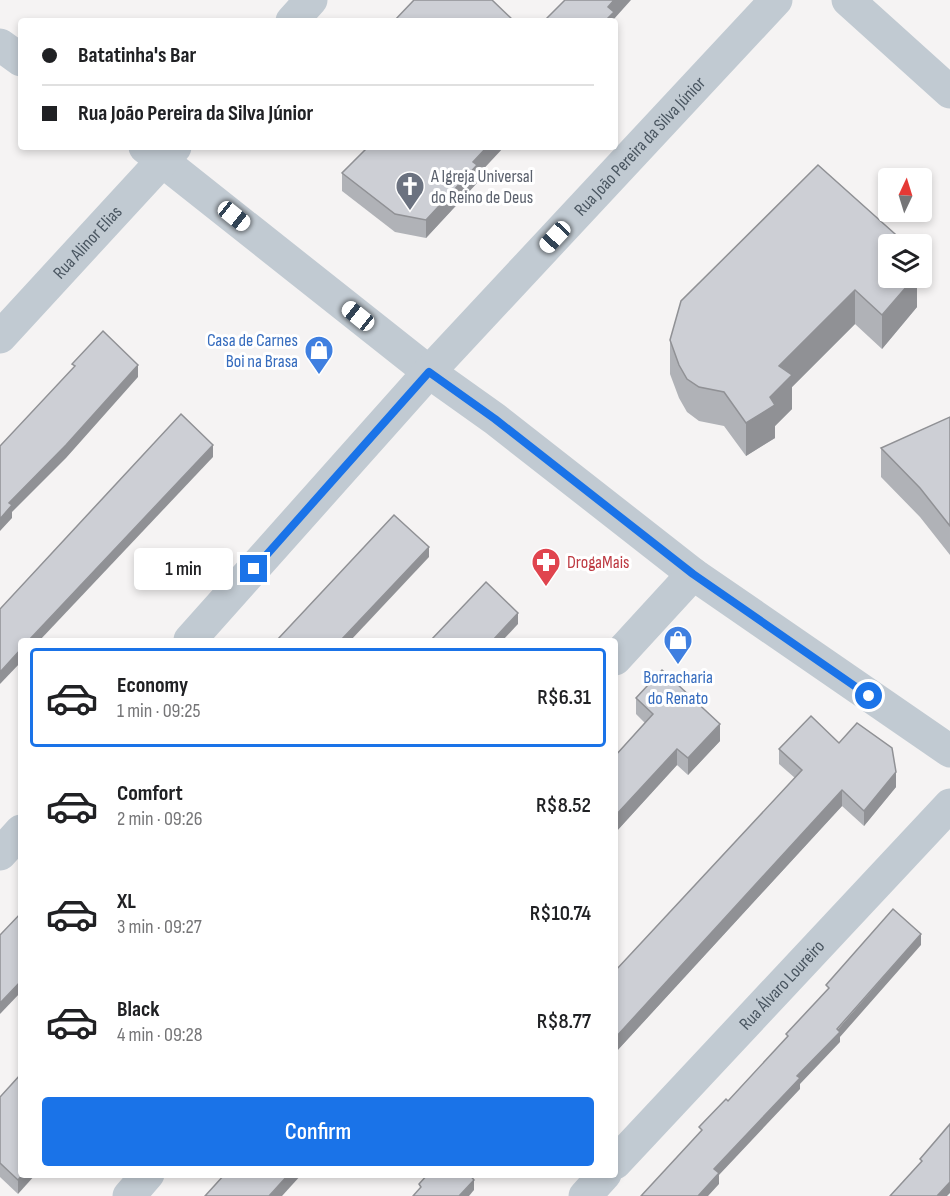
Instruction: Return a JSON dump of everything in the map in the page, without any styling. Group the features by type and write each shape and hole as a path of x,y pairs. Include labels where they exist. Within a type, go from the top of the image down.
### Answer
{"street":[{"path":"295,18 311,0"},
{"name":"Rua João Pereira da Silva Júnior","path":"192,638 429,372 776,0"},
{"path":"848,0 950,92"},
{"path":"0,45 18,58"},
{"path":"161,151 429,372 495,419 693,574 950,751"},
{"name":"Rua Alinor Elias","path":"0,338 161,151"},
{"path":"618,656 693,574"},
{"name":"Rua Álvaro Loureiro","path":"618,1160 950,805"},
{"path":"0,854 18,834"},
{"path":"129,1196 145,1178"},
{"path":"585,1196 601,1178"}],"building":[{"path":"414,0 492,0 511,18 397,18"},
{"path":"565,0 614,0 608,7 614,12 608,18 547,18"},
{"name":"A Igreja Universal do Reino de Deus","path":"365,150 484,150 473,162 477,165 426,220 395,214 342,173"},
{"path":"818,165 878,219 878,222 882,222 895,234 878,234 878,288 905,288 882,315 855,290 779,366 792,375 770,397 775,405 746,423 724,392 699,387 687,379 679,365 670,340 681,301"},
{"path":"103,331 138,365 66,445 9,503 12,505 0,519 0,446 75,366 72,364"},
{"path":"181,414 213,445 31,638 18,638 18,652 0,672 0,609"},
{"path":"950,417 950,526 920,488 881,448"},
{"path":"394,515 429,547 343,638 279,638"},
{"path":"486,582 518,613 495,638 433,638"},
{"path":"662,670 720,724 688,758 677,749 618,813 618,753 653,714 636,698"},
{"path":"811,716 839,743 857,723 892,748 896,772 864,811 842,790 618,1035 618,968 802,770 779,749"},
{"path":"893,909 921,934 837,1029 840,1032 797,1076 800,1078 714,1169 719,1173 698,1196 641,1196 702,1130 699,1127 726,1099 728,1101 788,1036 786,1034 829,988 826,985"},
{"path":"18,916 18,984 0,1003 0,935"},
{"path":"18,1077 18,1180 0,1163 0,1097"},
{"path":"950,1124 950,1182 937,1196 890,1196 922,1161 920,1159"},
{"path":"221,1178 285,1178 269,1196 205,1196"},
{"path":"424,1178 472,1178 474,1180 459,1196 413,1196 421,1187 419,1184"}],"place":[{"name":"A Igreja Universal do Reino de Deus","path":"410,212"},
{"name":"Casa de Carnes Boi na Brasa","path":"319,376"},
{"name":"DrogaMais","path":"546,588"},
{"name":"Borracharia do Renato","path":"678,666"}],"route":[{"path":"254,569 429,372 495,419 693,574 869,696"}]}
